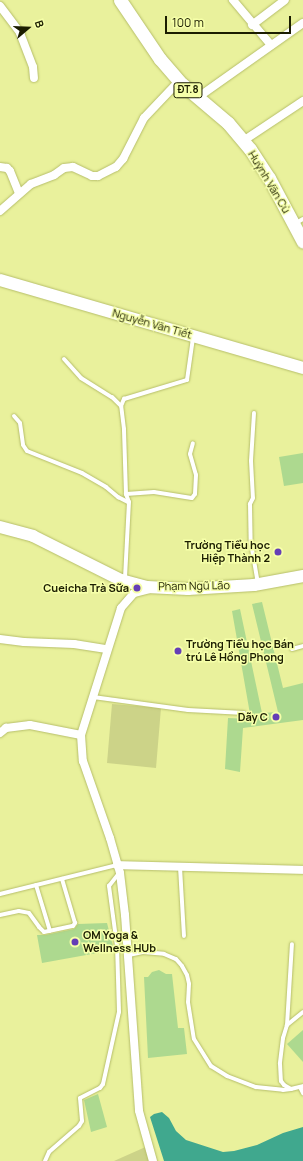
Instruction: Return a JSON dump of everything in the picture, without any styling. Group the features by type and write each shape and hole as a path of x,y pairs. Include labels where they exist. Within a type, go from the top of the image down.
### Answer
{"main road":[{"name":"Huỳnh Văn Cù","path":"120,0 160,59 179,81 228,123 243,141 298,222 303,242"}],"street":[{"path":"233,0 271,45"},
{"path":"252,24 285,0"},
{"path":"0,6 20,32 33,67 34,78"},
{"path":"197,98 303,23"},
{"path":"0,211 31,184 54,175 68,166 92,176 98,176 111,170 123,159 144,118 179,81"},
{"path":"243,141 303,101"},
{"path":"0,167 7,168 10,171 19,193"},
{"name":"Nguyễn Văn Tiết","path":"0,280 303,368"},
{"name":"Phạm Ngũ Lão","path":"0,527 33,536 124,581 154,587 188,589 258,584 303,576"},
{"path":"153,1161 139,1110 129,955 118,869 83,761 81,735 121,608 134,594 154,587"},
{"path":"0,639 24,642 74,644 107,649"},
{"path":"2,729 30,725 69,731 81,735"},
{"path":"118,869 180,867 303,870"}],"lane":[{"path":"124,581 129,502 126,494 124,429 121,406 124,399 187,380 193,336"},
{"path":"64,359 81,378 112,396 121,406"},
{"path":"254,413 251,461 253,498 250,504 251,543 258,584"},
{"path":"14,416 20,422 23,444 27,451 82,472 106,487 118,497 129,502"},
{"path":"126,494 154,492 192,498 195,494 196,475 190,454 193,443"},
{"path":"292,649 303,646"},
{"path":"93,697 188,710 244,713"},
{"path":"180,867 184,936"},
{"path":"0,894 62,879 118,869"},
{"path":"45,1161 53,1148 79,1126 82,1121 80,1098 100,1088 104,1084 119,1012 117,946 109,886 118,869"},
{"path":"0,915 20,910 29,913 39,928 44,932 73,926 75,923 62,879"},
{"path":"36,885 50,931"},
{"path":"290,1089 284,1085 280,1075 282,1045 287,1025 292,944"},
{"path":"129,955 144,952 164,954 176,959 179,963 187,975 189,984 188,1002 194,1039 211,1066 227,1076 256,1087 282,1090 302,1086 303,1093"},
{"path":"287,1025 303,1012"}],"green space":[{"path":"112,704 161,708 156,768 107,763"},
{"path":"150,1145 155,1161 114,1161"}],"water":[{"path":"162,1112 169,1118 176,1131 186,1140 223,1152 234,1151 257,1145 283,1133 303,1127 303,1161 164,1161 150,1117 154,1114"}],"building":[{"path":"303,453 303,483 284,486 279,457"},
{"path":"262,602 283,688 303,683 303,720 243,728 240,772 225,769 228,718 250,719 232,611 240,609 262,713 278,712 252,604"},
{"name":"OM Yoga & Wellness HUb","path":"107,923 114,950 42,963 37,935 45,935 74,929 78,924"},
{"path":"159,970 166,974 172,974 178,1028 184,1028 187,1054 148,1058 144,977 148,977 152,972"},
{"path":"303,1030 303,1062 287,1044"},
{"path":"98,1094 107,1127 91,1132 84,1100"}],"place":[{"name":"Trường Tiểu học Hiệp Thành 2","path":"278,552"},
{"name":"Cueicha Trà Sữa","path":"137,588"},
{"name":"Trường Tiểu học Bán trú Lê Hồng Phong","path":"178,651"},
{"name":"Dãy C","path":"276,717"},
{"name":"OM Yoga & Wellness HUb","path":"75,942"}]}
